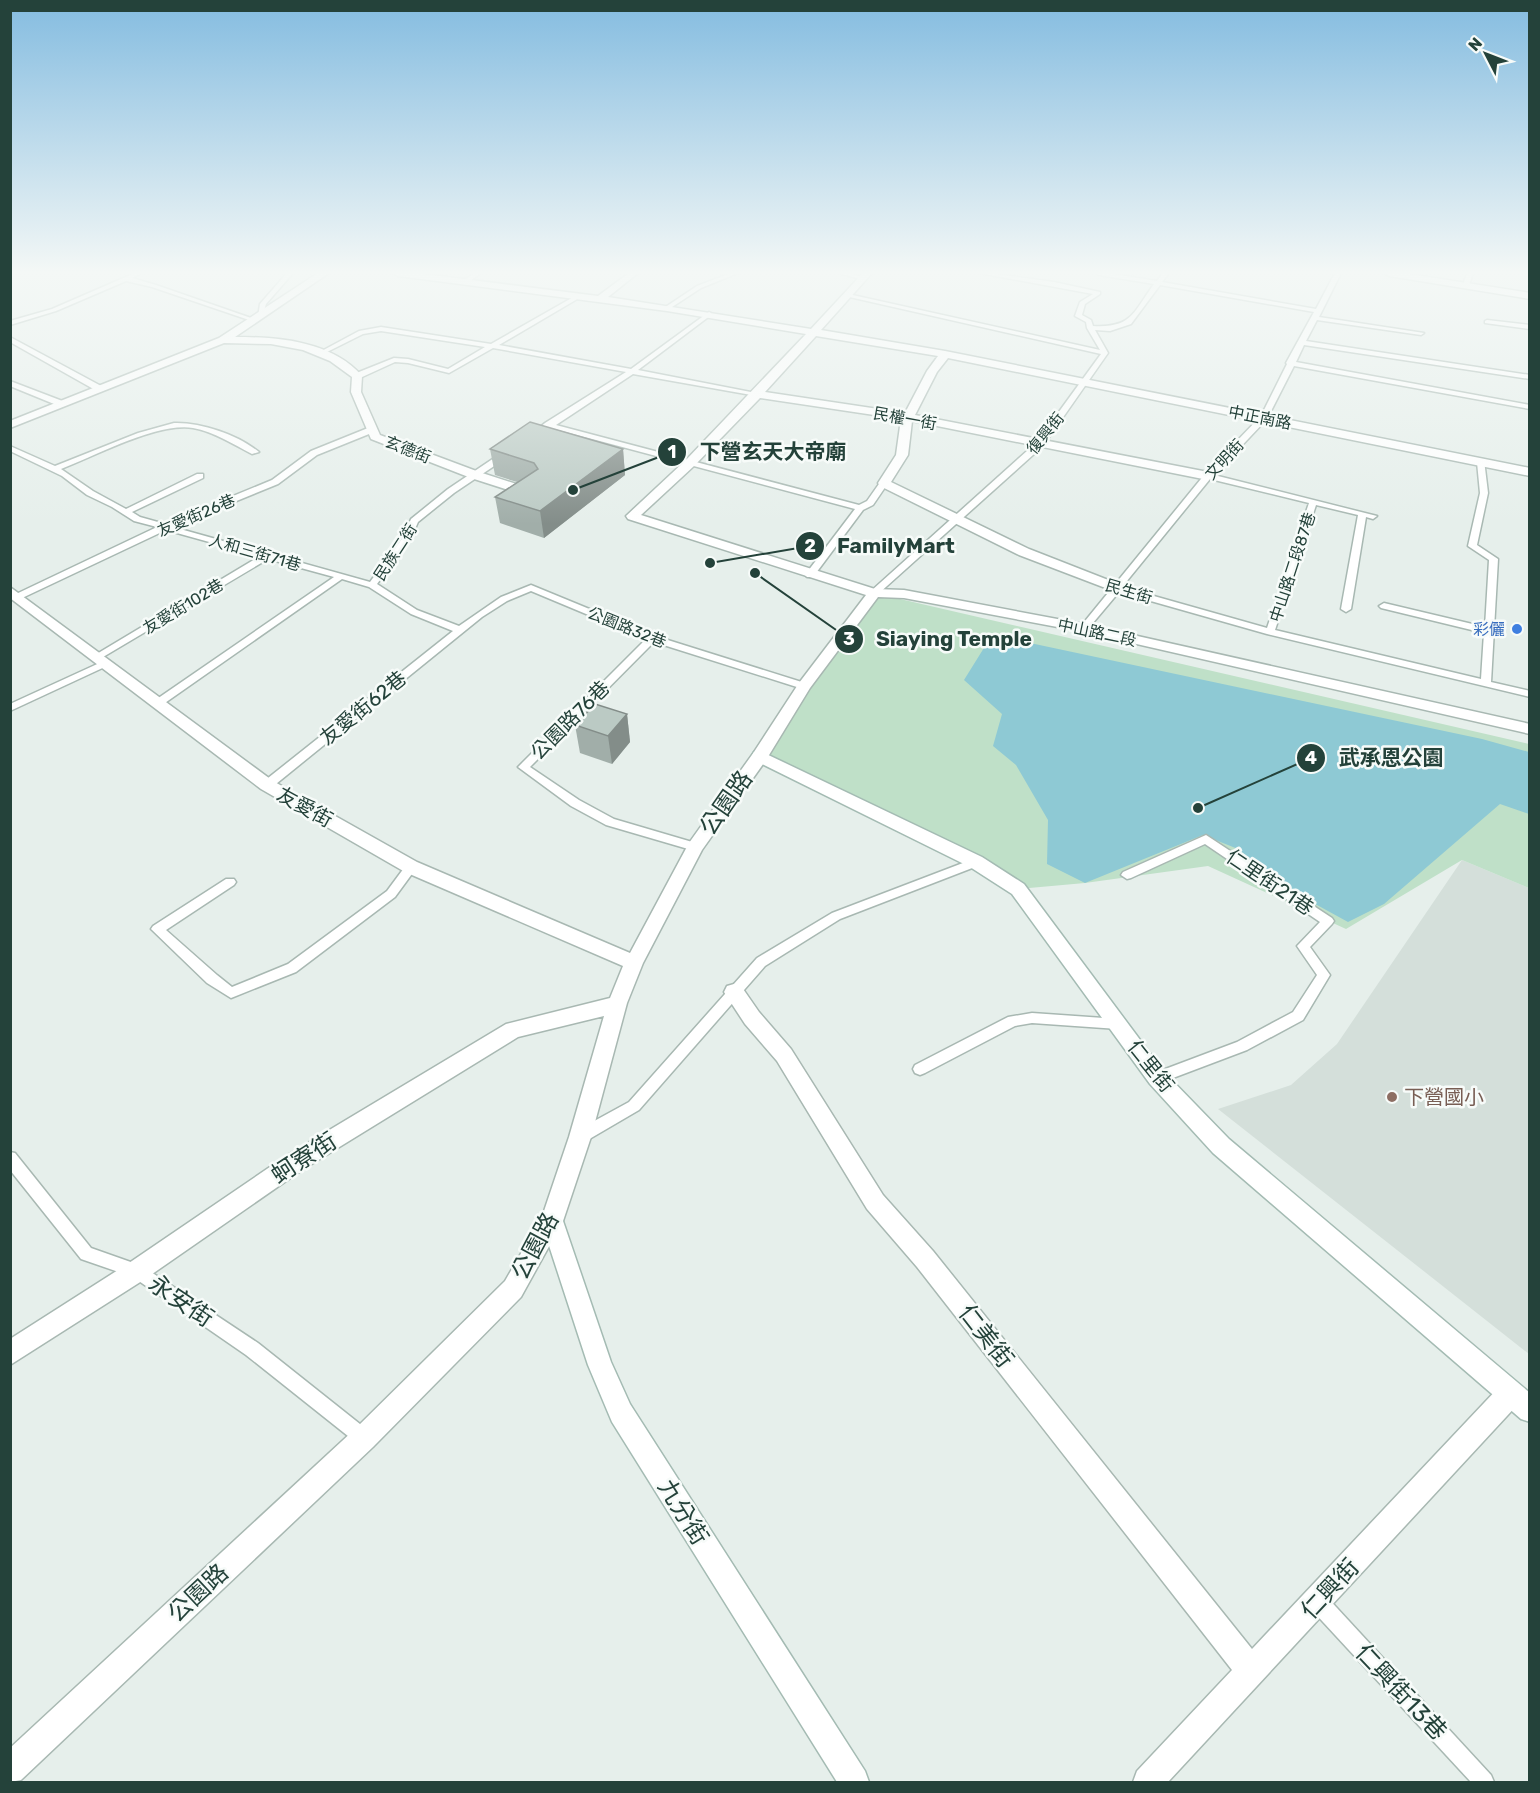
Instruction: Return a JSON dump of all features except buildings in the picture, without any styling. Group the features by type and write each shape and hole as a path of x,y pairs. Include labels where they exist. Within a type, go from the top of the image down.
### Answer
{"street":[{"path":"10,425 180,357"},
{"path":"330,357 338,360 357,376"},
{"path":"690,463 790,357"},
{"path":"884,483 902,454 905,423 932,371 943,357"},
{"name":"中正南路","path":"958,357 1530,472"},
{"name":"玄德街","path":"357,376 356,392 375,436 475,475 534,494"},
{"name":"民權一街","path":"757,394 908,417 1208,476"},
{"name":"中山路二段","path":"690,463 632,516 810,575 874,593 904,594 1084,628 1530,729"},
{"name":"民生街","path":"884,483 1024,552 1116,588"},
{"name":"公園路","path":"10,1769 364,1438 513,1289 552,1221 580,1137 617,1002 634,963 695,847 760,756 804,686 874,593"},
{"name":"友愛街","path":"13,596 267,785 411,867 634,963"},
{"name":"仁里街","path":"760,756 976,862 1018,889 1157,1078 1221,1146 1520,1402"},
{"name":"仁美街","path":"734,992 784,1054 875,1202 925,1259 1251,1671"},
{"name":"蚵寮街","path":"10,1353 137,1271 294,1163 513,1030 607,1007 617,1002"},
{"name":"九分街","path":"552,1221 600,1365 621,1413 854,1782"},
{"name":"仁興街","path":"1148,1782 1318,1602 1520,1402"}],"lane":[{"path":"42,357 100,389"},
{"path":"357,376 394,360 449,371 474,357"},
{"name":"民權一街","path":"549,357 757,394"},
{"path":"530,438 652,357"},
{"name":"復興街","path":"874,593 1040,444 1102,357"},
{"name":"文明街","path":"1084,628 1208,476 1264,417 1294,357"},
{"path":"1394,357 1530,377"},
{"path":"1290,363 1530,407"},
{"path":"10,383 62,404"},
{"path":"56,469 147,433 185,424 206,429 255,452"},
{"path":"548,425 860,508"},
{"name":"友愛街26巷","path":"13,596 165,527 275,482 314,453 363,431 372,430"},
{"name":"人和三街71巷","path":"10,448 56,469 90,493 136,519 372,585 414,612 460,630"},
{"name":"民族二街","path":"372,585 408,536 414,520 512,450"},
{"path":"1481,462 1484,493 1472,546 1494,559 1486,682"},
{"path":"126,512 200,476"},
{"path":"1208,476 1372,516"},
{"path":"810,575 860,508 870,504 884,483"},
{"name":"中山路二段87巷","path":"1270,632 1313,502"},
{"path":"1346,609 1362,514"},
{"name":"友愛街102巷","path":"10,708 102,660 268,555"},
{"name":"人和三街71巷","path":"158,703 341,576"},
{"name":"公園路32巷","path":"460,630 516,591 531,588 652,638 804,686"},
{"name":"民生街","path":"1116,588 1270,632 1530,694"},
{"path":"1384,606 1489,631"},
{"name":"友愛街62巷","path":"267,785 460,630"},
{"name":"公園路76巷","path":"652,638 523,767 575,803 610,822 695,847"},
{"name":"仁里街21巷","path":"1127,875 1206,839 1328,921 1303,946 1324,975 1298,1016 1242,1046 1157,1078"},
{"path":"580,1137 634,1106 761,962 836,916 976,862"},
{"path":"230,882 157,929 212,979 231,993 292,968 391,894 411,867"},
{"path":"920,1069 1013,1021 1032,1018 1118,1024"},
{"name":"永安街","path":"10,1158 86,1254 137,1271 252,1349 364,1438"},
{"name":"仁興街13巷","path":"1318,1602 1484,1782"}],"shaded area":[{"name":"下營國小","path":"1462,860 1529,888 1529,1354 1218,1109 1291,1085 1337,1044"}],"green space":[{"path":"874,593 1529,744 1529,888 1462,860 1346,929 1208,866 1085,883 1018,889 760,756"}],"water":[{"path":"992,635 1482,739 1529,752 1529,814 1500,804 1384,904 1348,922 1286,888 1238,849 1203,835 1085,883 1047,864 1048,820 1016,765 993,746 1002,714 964,680"}],"place":[{"name":"下營玄天大帝廟","path":"573,490"},
{"name":"FamilyMart","path":"710,563"},
{"name":"Siaying Temple","path":"755,573"},
{"name":"彩儷","path":"1517,629"},
{"name":"武承恩公園","path":"1198,808"},
{"name":"下營國小","path":"1392,1097"}]}
